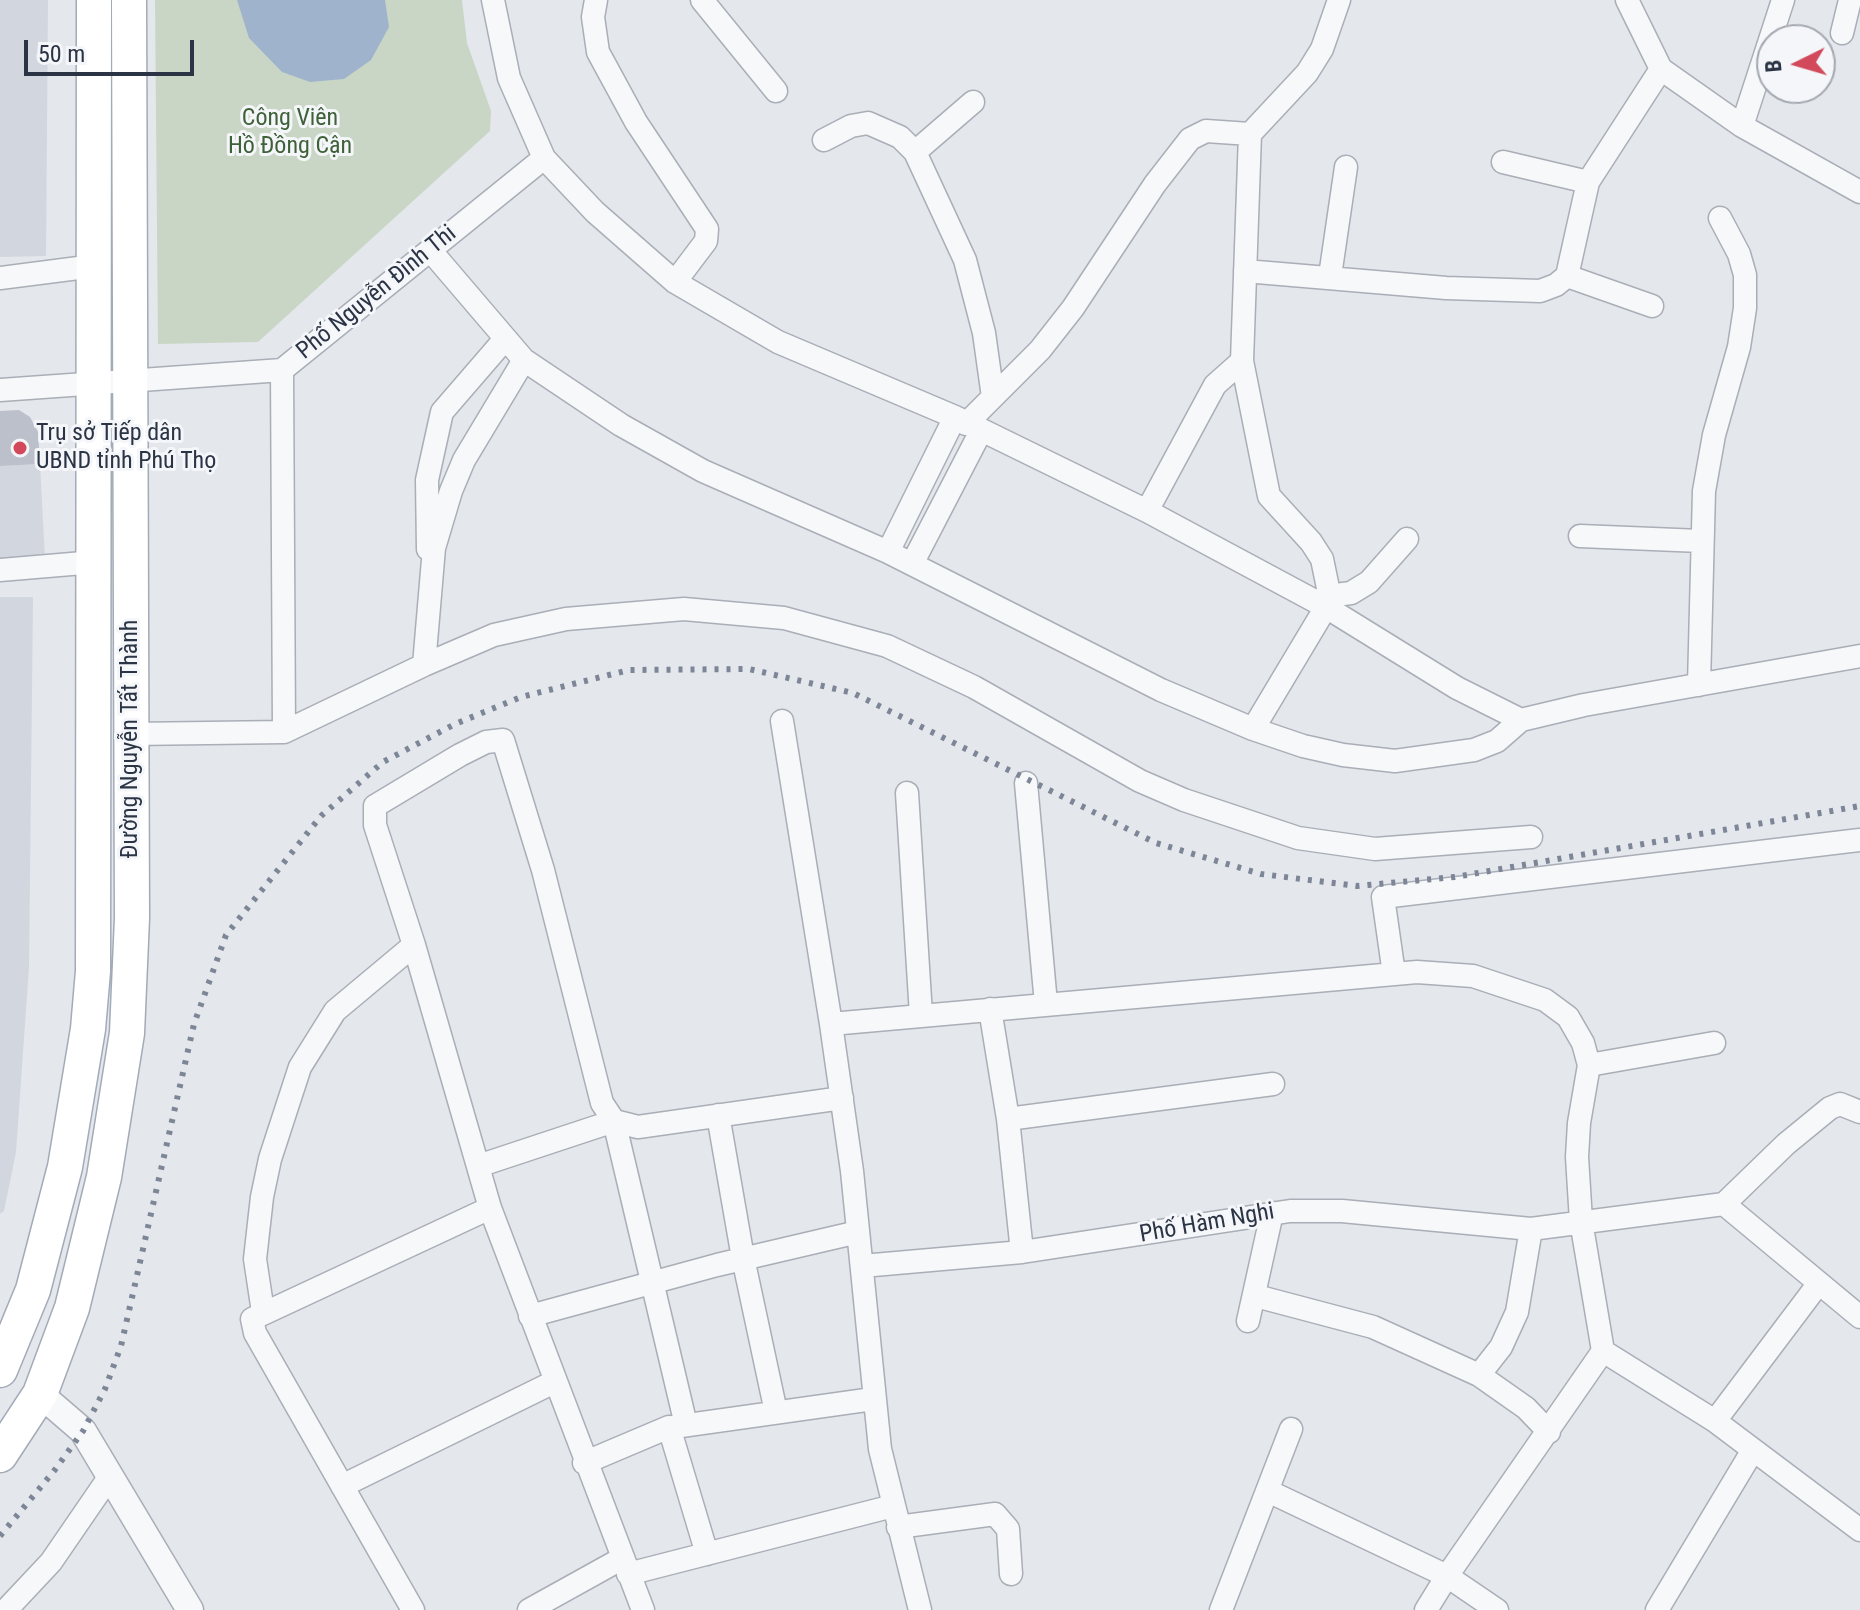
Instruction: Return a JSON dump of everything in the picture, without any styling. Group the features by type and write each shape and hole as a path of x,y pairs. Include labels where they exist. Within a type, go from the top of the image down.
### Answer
{"main road":[{"name":"Đường Nguyễn Tất Thành","path":"1,1367 33,1290 65,1167 88,1029 95,915 94,0"},
{"name":"Đường Nguyễn Tất Thành","path":"0,1455 40,1394 72,1308 104,1177 127,1033 132,918 129,0"},
{"path":"95,915 132,918"}],"street":[{"path":"493,0 509,78 544,158 595,212 675,282 778,342 967,424 1327,601 1457,688 1521,720"},
{"path":"596,0 593,17 598,52 636,122 707,229 706,241 675,282"},
{"path":"702,0 776,91"},
{"path":"1253,729 1327,601 1322,559 1311,542 1269,496 1242,361 1250,134 1312,67 1322,49 1339,0"},
{"path":"1627,0 1661,69 1742,126 1860,192"},
{"path":"1742,126 1783,0"},
{"path":"1842,33 1850,0"},
{"path":"1245,271 1446,288 1540,291 1567,276 1588,182 1661,69"},
{"path":"915,152 973,102"},
{"path":"824,140 851,126 868,123 900,137 915,152 965,260 984,333 993,397"},
{"path":"888,552 967,424 1040,350 1073,308 1155,184 1190,139 1206,131 1250,134"},
{"name":"Phố Nguyễn Đình Thi","path":"0,390 282,370 544,158"},
{"path":"1503,162 1588,182"},
{"path":"1330,276 1346,167"},
{"path":"1699,685 1701,541 1709,459 1739,347 1745,308 1745,275 1739,254 1720,218"},
{"path":"430,250 524,360 621,425 703,471 888,552 1161,690 1253,729 1343,755 1395,761 1474,750 1497,741 1521,720 1860,656"},
{"path":"0,278 94,266"},
{"path":"1567,276 1652,306"},
{"path":"430,574 427,489 438,424 450,400 505,339"},
{"path":"424,665 434,548 464,460 524,360"},
{"path":"1147,511 1215,385 1242,361"},
{"path":"282,370 284,732"},
{"path":"912,564 967,424"},
{"path":"1580,536 1701,541"},
{"path":"1327,601 1351,593 1369,582 1407,539"},
{"path":"0,570 95,562"},
{"path":"131,734 284,732 494,635 566,619 684,609 784,618 887,646 974,687 1140,781 1210,810 1298,838 1375,849 1531,837"},
{"path":"782,721 842,1098 862,1266 873,1399 896,1517 920,1610"},
{"path":"643,1610 584,1463 490,1208 414,945 375,825 375,806 486,742 503,740 543,870 602,1103 614,1121 707,1554"},
{"path":"1026,783 1046,1004"},
{"path":"907,793 921,1015"},
{"path":"1394,974 1383,897 1860,840"},
{"path":"263,1312 255,1259 262,1197 270,1159 300,1067 335,1011 414,945"},
{"path":"831,1024 1394,974 1473,976 1545,1000 1568,1017 1583,1043 1589,1065 1579,1123 1581,1221 1603,1351 1426,1610"},
{"path":"990,1009 1008,1119 1022,1252"},
{"path":"1589,1065 1714,1043"},
{"path":"1008,1119 1273,1084"},
{"path":"478,1166 614,1121 638,1127 842,1098"},
{"path":"1858,1107 1840,1104 1830,1108 1786,1144 1724,1204 1860,1317"},
{"path":"718,1115 743,1258 776,1412"},
{"name":"Phố Hàm Nghi","path":"862,1266 1022,1252 1272,1213 1342,1211 1531,1229 1724,1204"},
{"path":"413,1610 255,1333 252,1319 490,1208"},
{"path":"1248,1321 1272,1213"},
{"path":"1479,1375 1501,1347 1517,1312 1531,1229"},
{"path":"530,1316 743,1258 858,1232"},
{"path":"1715,1421 1819,1283"},
{"path":"1256,1296 1373,1327 1479,1375 1526,1408 1549,1432"},
{"path":"1603,1351 1715,1421 1860,1530"},
{"path":"342,1486 554,1382"},
{"path":"40,1394 83,1431 190,1610"},
{"path":"584,1463 678,1426 873,1399"},
{"path":"1221,1610 1291,1429"},
{"path":"1657,1610 1753,1450"},
{"path":"6,1610 51,1562 110,1476"},
{"path":"1268,1491 1447,1576 1497,1610"},
{"path":"529,1610 624,1567 896,1517 995,1514 1008,1529 1011,1574"}],"shaded area":[{"path":"0,0 48,0 46,256 0,257"},
{"path":"40,464 45,560 0,563 0,466"},
{"path":"0,597 33,597 29,967 16,1152 4,1211 0,1214"}],"green space":[{"name":"Công Viên Hồ Đồng Cận","path":"155,0 462,0 467,43 491,111 490,131 258,342 158,344"}],"water":[{"path":"237,0 385,0 389,27 371,60 344,79 310,82 282,72 249,38"}],"building":[{"name":"Trụ sở Tiếp dân UBND tỉnh Phú Thọ","path":"19,410 30,417 38,432 40,464 0,466 0,411"}],"railway":[{"path":"0,1536 83,1431 105,1389 121,1346 194,1024 226,935 321,816 383,762 455,724 521,697 629,670 749,669 853,693 1156,843 1261,874 1357,886 1455,877 1860,806"}],"place":[{"name":"Trụ sở Tiếp dân UBND tỉnh Phú Thọ","path":"20,448"}]}
